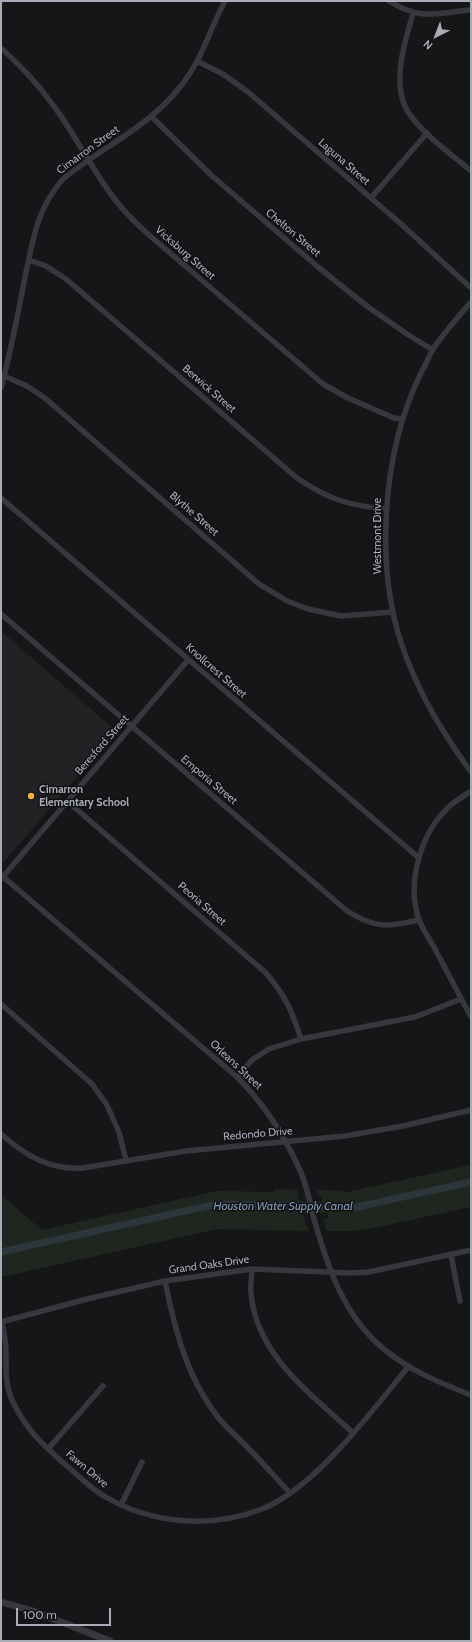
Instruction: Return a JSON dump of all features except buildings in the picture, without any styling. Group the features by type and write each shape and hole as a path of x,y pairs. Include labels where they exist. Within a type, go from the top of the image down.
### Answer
{"street":[{"name":"Cimarron Street","path":"1,388 35,232 45,204 63,179 88,160 152,117 181,86 197,61 215,20 226,1"},
{"path":"389,1 413,13 441,15 471,10"},
{"path":"413,13 401,65 400,84 403,102 411,117 471,171"},
{"name":"Vicksburg Street","path":"1,48 29,76 54,105 114,199 137,224 323,384 348,398 394,418 402,419"},
{"name":"Laguna Street","path":"197,61 223,74 248,92 400,223 471,288"},
{"name":"Chelton Street","path":"152,117 211,175 318,267 368,307 433,350"},
{"path":"371,198 427,133"},
{"name":"Berwick Street","path":"29,260 46,266 66,279 297,478 316,491 336,500 361,507 386,509"},
{"name":"Westmont Drive","path":"471,302 433,350 415,385 402,419 390,476 386,509 388,580 393,612 406,658 433,717 471,772"},
{"name":"Blythe Street","path":"4,376 27,386 46,399 260,584 287,601 308,609 341,616 393,612"},
{"name":"Knollcrest Street","path":"1,498 419,858"},
{"name":"Emporia Street","path":"1,614 347,911 360,919 378,926 394,926 419,920"},
{"name":"Beresford Street","path":"2,877 188,660"},
{"path":"471,791 451,806 435,823 424,844 419,858 415,878 414,896 419,920 471,1017"},
{"name":"Peoria Street","path":"67,801 266,973 280,990 292,1010 301,1039"},
{"name":"Orleans Street","path":"2,877 237,1077 256,1096 286,1142 299,1167 310,1199 330,1272 348,1305 368,1333 384,1350 408,1367 436,1382 471,1395"},
{"path":"237,1077 252,1060 268,1049 301,1039 415,1017 461,998"},
{"path":"1,1004 92,1084 107,1105 119,1132 126,1160"},
{"name":"Redondo Drive","path":"1,1134 29,1156 47,1164 68,1169 83,1168 186,1151 373,1132 471,1110"},
{"name":"Grand Oaks Drive","path":"2,1322 87,1299 165,1281 252,1269 369,1272 471,1250"},
{"path":"451,1255 460,1301"},
{"path":"252,1269 251,1293 254,1309 262,1333 278,1362 294,1379 353,1433"},
{"path":"165,1281 182,1350 206,1399 222,1421 290,1493"},
{"name":"Fawn Drive","path":"2,1322 6,1350 6,1378 12,1401 28,1429 48,1449 103,1496 138,1512 165,1519 200,1521 228,1518 262,1509 290,1493 314,1474 353,1433 408,1367"},
{"path":"48,1449 103,1386"},
{"path":"121,1505 142,1462"},
{"path":"1,1602 33,1611 110,1641"}],"shaded area":[{"name":"Cimarron Elementary School","path":"1,631 116,731 3,863 1,861"},
{"path":"471,1165 471,1207 354,1231 327,1231 323,1219 328,1218 328,1213 318,1213 315,1201 322,1201 322,1196 318,1196 316,1189 347,1192"},
{"path":"275,1189 298,1190 298,1200 305,1201 308,1213 302,1213 309,1231 217,1229 1,1277 1,1195 42,1230 217,1191 275,1192"}],"waterway":[{"name":"Houston Water Supply Canal","path":"1,1252 217,1204 357,1207 471,1182"}],"place":[{"name":"Cimarron Elementary School","path":"31,796"}]}
